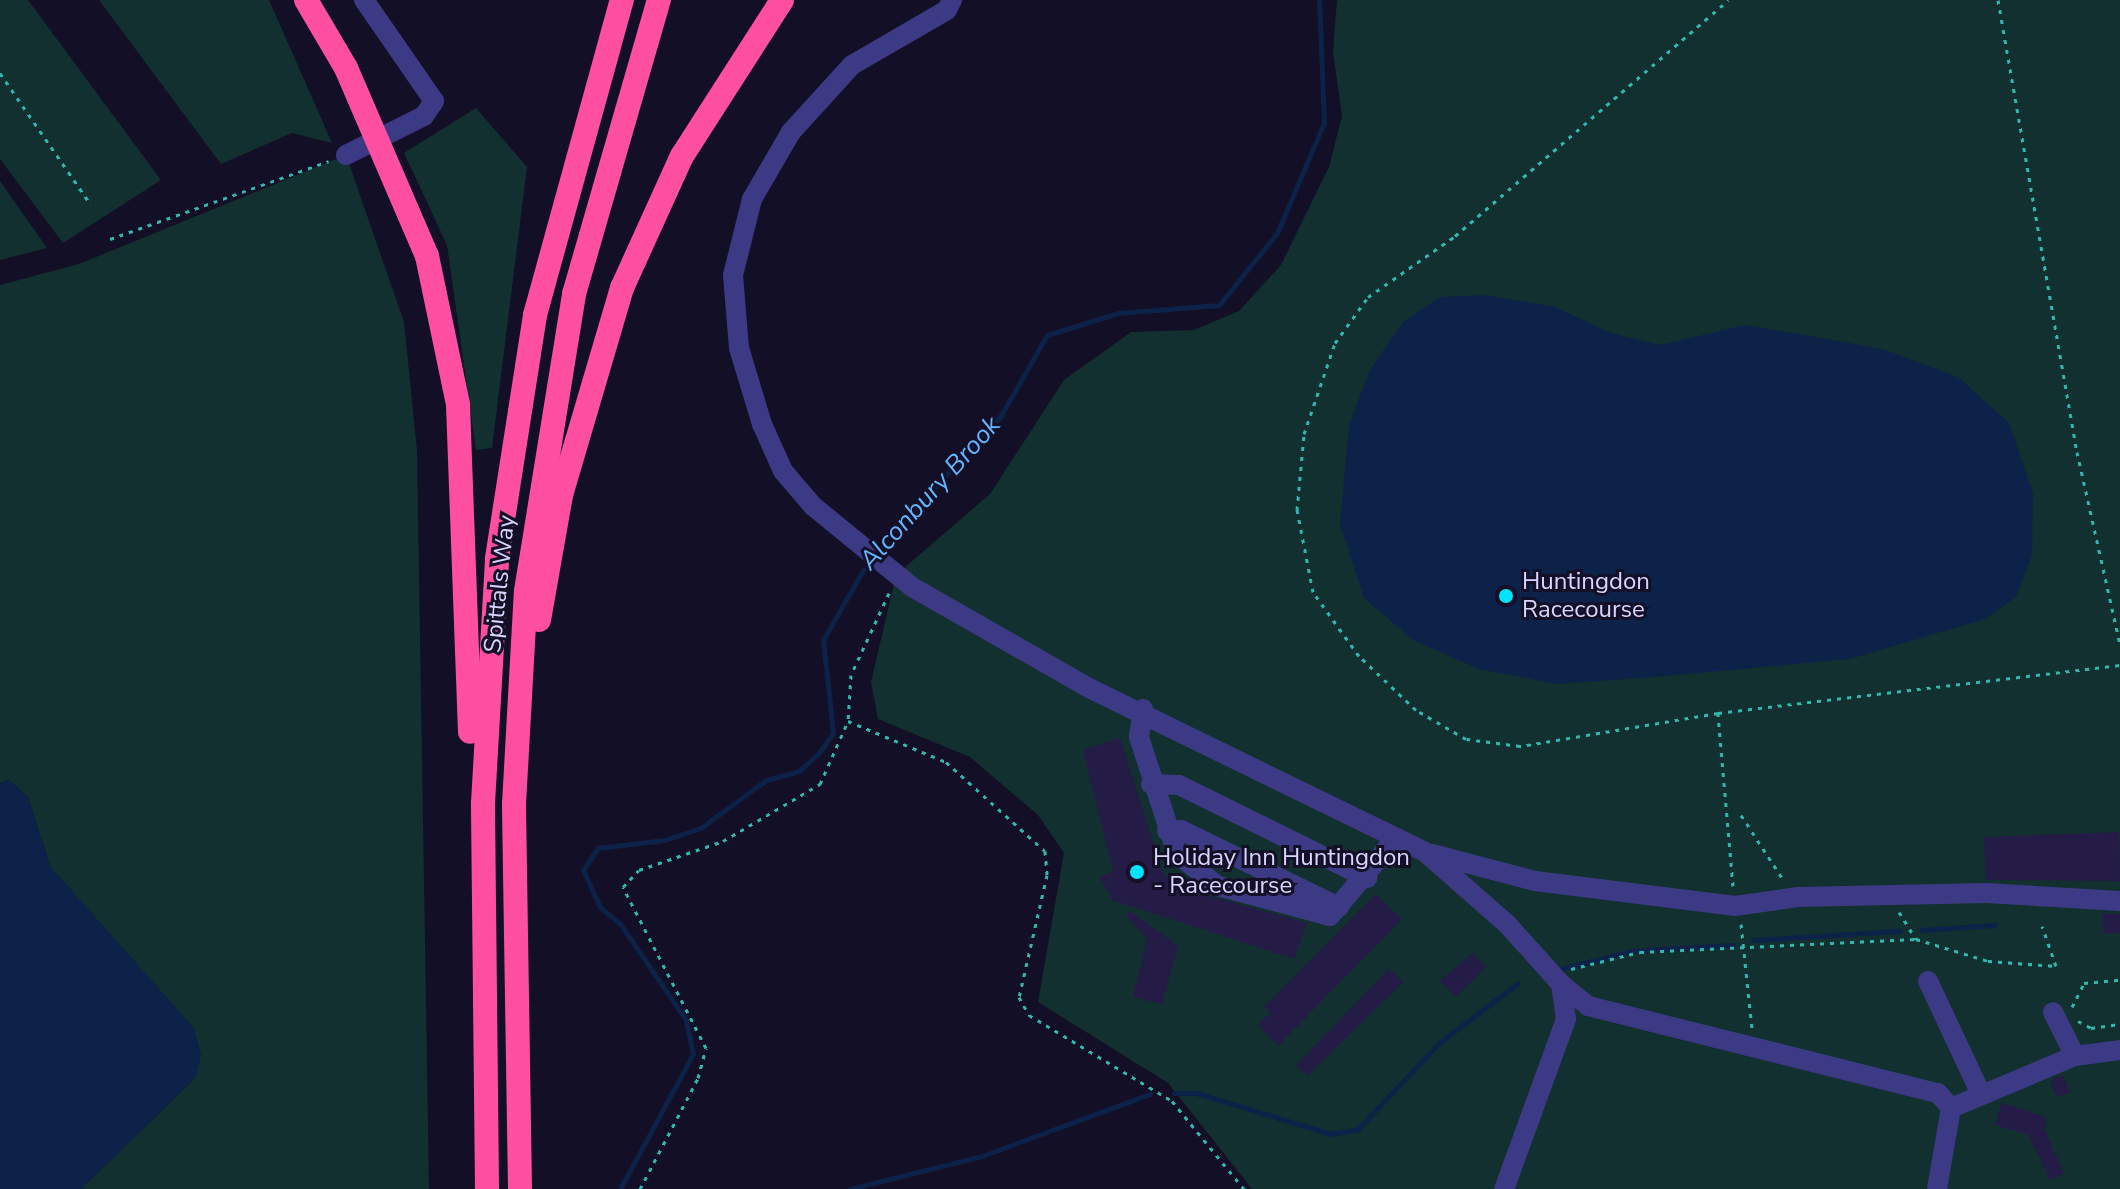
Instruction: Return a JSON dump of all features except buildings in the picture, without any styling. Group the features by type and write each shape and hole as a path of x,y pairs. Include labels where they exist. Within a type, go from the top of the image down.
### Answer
{"highway":[{"path":"306,0 346,68 427,256 458,405 470,778 484,885"},
{"name":"Spittals Way","path":"487,1189 484,885 490,640 514,436 553,235 622,0"},
{"name":"Spittals Way","path":"520,1189 514,804 526,591 559,368 611,148 659,0"},
{"path":"514,804 542,593 601,342 682,156 782,0"}],"lane":[{"path":"346,155 376,143 424,116 434,101 364,0"},
{"path":"952,0 947,10 852,65 791,132 752,199 733,275 739,348 783,471 896,575 1091,689 1143,709 1425,852 1535,881 1735,906 1798,897 2062,893 2120,901"},
{"path":"1143,709 1139,737 1167,831 1177,854 1218,886 1330,916 1367,878 1395,839"},
{"path":"1151,784 1179,785 1367,878"},
{"path":"1167,831 1181,830 1339,907"},
{"path":"1425,852 1588,1006 1753,1044 1938,1093 1951,1108"},
{"path":"1504,1189 1566,1019 1558,980"},
{"path":"1928,981 1981,1094"},
{"path":"2053,1012 2075,1056"},
{"path":"1951,1108 2075,1056 2120,1050"},
{"path":"1937,1189 1951,1108"}],"path":[{"path":"1728,0 1455,236 1368,297 1335,343 1309,418 1297,510 1313,592 1359,656 1416,710 1466,739 1520,746 1718,713 2120,665"},
{"path":"1998,0 2077,452 2120,644"},
{"path":"0,73 91,205"},
{"path":"110,239 346,155"},
{"path":"640,1189 698,1078 706,1048 623,887 639,870 723,841 820,784 848,721 851,675 896,575"},
{"path":"1718,713 1735,906 1743,947 1753,1044"},
{"path":"848,721 946,762 1045,851 1047,875 1019,997 1029,1015 1172,1101 1244,1189"},
{"path":"1741,815 1763,858 1798,897"},
{"path":"1894,909 1916,939"},
{"path":"1558,980 1629,953 1916,939 1988,961 2056,966 2042,926"},
{"path":"2120,980 2084,983 2072,997 2085,1026 2120,1024"}],"green space":[{"path":"0,0 28,0 161,180 63,243 0,159"},
{"path":"99,0 269,0 332,143 292,133 221,164"},
{"name":"Huntingdon Racecourse","path":"1337,0 2120,0 2120,1189 1252,1189 1168,1083 1038,1002 1064,853 1038,815 970,757 878,719 871,682 896,575 990,494 1064,380 1131,332 1194,330 1239,311 1281,265 1329,167 1342,116 1333,52"},
{"path":"476,108 527,167 492,448 476,450 447,245 404,153"},
{"path":"346,155 404,322 417,451 429,1189 81,1189 195,1078 50,866 28,797 9,780 0,783 0,285 79,264"},
{"path":"0,181 47,248 0,260"}],"water":[{"path":"1484,295 1555,307 1611,333 1660,345 1746,325 1883,349 1958,377 2009,423 2033,494 2032,555 2016,597 1985,619 1850,659 1557,684 1479,669 1413,640 1364,598 1340,524 1349,426 1369,371 1403,322 1440,297"},
{"path":"9,780 28,797 50,866 194,1028 201,1055 195,1078 81,1189 0,1189 0,783"}],"waterway":[{"name":"Alconbury Brook","path":"876,550 1000,417 1047,335 1118,313 1219,305 1277,233 1324,123 1319,0"},
{"name":"Alconbury Brook","path":"620,1189 693,1054 686,1020 621,925 600,907 583,870 598,848 665,840 702,827 766,780 799,771 819,753 833,733 823,640 870,558"},
{"path":"1922,930 1995,925"},
{"path":"1753,940 1900,931"},
{"path":"1560,969 1631,951 1733,945"},
{"path":"1174,1093 1196,1093 1331,1134 1358,1129 1439,1043 1518,983"},
{"path":"850,1189 982,1156 1150,1094"}],"place":[{"name":"Huntingdon Racecourse","path":"1506,596"},
{"name":"Holiday Inn Huntingdon - Racecourse","path":"1137,872"}]}
